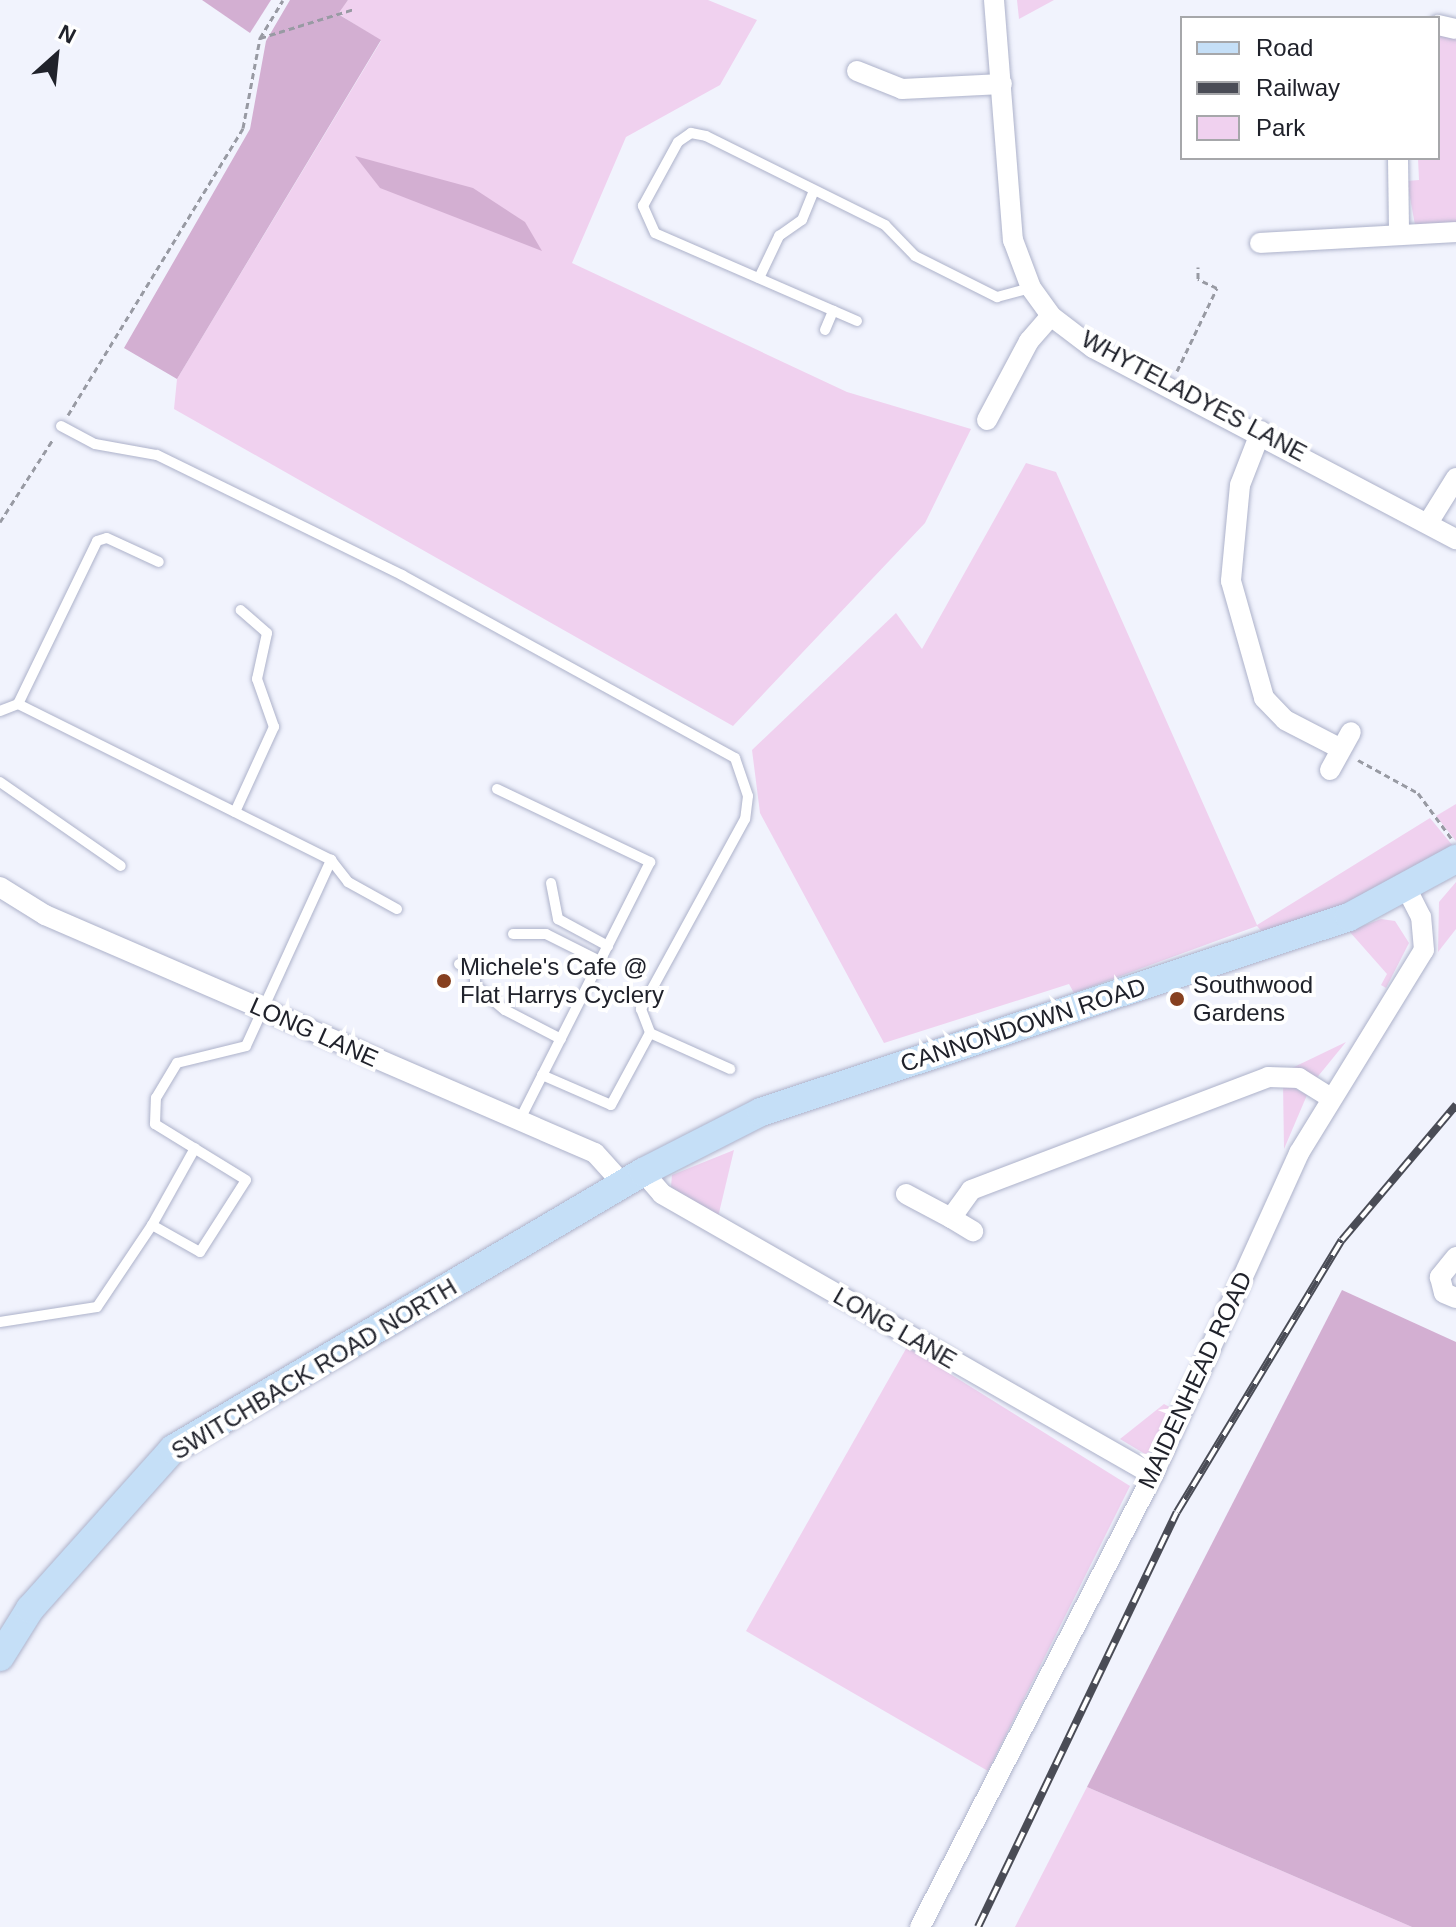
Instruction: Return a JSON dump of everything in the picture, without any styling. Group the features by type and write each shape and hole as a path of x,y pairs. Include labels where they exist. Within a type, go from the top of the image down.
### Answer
{"main road":[{"path":"1406,888 1456,859"},
{"name":"CANNONDOWN ROAD","path":"633,1178 761,1112 1261,950 1406,888"},
{"name":"SWITCHBACK ROAD NORTH","path":"0,1657 30,1609 173,1449 633,1178"}],"street":[{"name":"WHYTELADYES LANE","path":"994,0 1013,240 1031,288 1051,316 1093,348 1261,431 1456,539"},
{"path":"857,71 902,89 1002,84"},
{"path":"1398,160 1399,234"},
{"path":"1260,243 1456,232"},
{"path":"987,420 1029,341 1051,316"},
{"path":"1261,431 1240,485 1231,581 1264,698 1285,720 1346,740 1330,770"},
{"path":"1428,523 1456,478"},
{"name":"LONG LANE","path":"0,887 45,915 595,1153 633,1178 1153,1475"},
{"name":"MAIDENHEAD ROAD","path":"920,1927 1153,1475 1271,1210 1331,1098 1424,950 1421,917 1406,888"},
{"path":"951,1218 971,1190 1268,1077 1299,1078 1331,1098"},
{"path":"906,1194 973,1231"},
{"path":"1456,1257 1440,1277 1444,1293 1456,1298"}],"lane":[{"path":"857,321 646,223 643,206 678,142 691,133 706,136 885,225 915,256 997,297 1031,288"},
{"path":"759,278 779,236 802,220 814,191"},
{"path":"825,330 833,311"},
{"path":"61,426 95,444 157,455 389,568 735,758 748,796 745,819 641,1009 650,1033 730,1069"},
{"path":"0,711 18,704 97,541 107,538 159,562"},
{"path":"235,812 274,727 257,679 267,633 241,610"},
{"path":"18,704 331,860 348,882 397,909"},
{"path":"0,782 121,866"},
{"path":"497,789 650,862 519,1121"},
{"path":"152,1225 200,1252 246,1180 155,1124 166,1077 177,1063 246,1046 331,860"},
{"path":"551,883 558,919 608,946"},
{"path":"513,934 546,934 600,961"},
{"path":"459,964 475,972 475,985 505,1010 561,1039"},
{"path":"542,1075 611,1105 650,1033"},
{"path":"0,1322 97,1307 152,1225 195,1148"}],"path":[{"path":"0,522 243,128 260,38 283,0"},
{"path":"260,38 354,9"},
{"path":"1170,386 1217,288 1198,279 1198,267"},
{"path":"1346,740 1418,793 1456,846"}],"green space":[{"path":"348,0 708,0 757,20 720,85 626,137 572,263 847,392 971,429 925,523 733,726 174,409 177,379 381,41 337,13"},
{"path":"1017,0 1054,0 1019,19"},
{"path":"1440,32 1456,38 1456,223 1415,225 1407,181 1419,180 1418,160 1440,160"},
{"path":"1026,463 1056,472 1257,925 1430,818 1453,846 1344,904 1264,934 1257,926 1074,993 1069,984 884,1043 760,813 752,750 896,613 922,649"},
{"path":"1456,804 1456,841 1436,816"},
{"path":"1456,882 1456,929 1438,952 1439,902"},
{"path":"1381,919 1395,921 1409,943 1386,988 1381,985 1387,974 1349,931"},
{"path":"1346,1042 1315,1080 1292,1068"},
{"path":"1283,1082 1307,1095 1284,1149"},
{"path":"734,1150 718,1217 671,1187 672,1175"},
{"path":"907,1347 1130,1486 988,1771 746,1631"},
{"path":"1164,1404 1175,1410 1156,1449 1145,1454 1120,1439"},
{"path":"1087,1787 1412,1927 1015,1927"}],"shaded area":[{"path":"202,0 271,0 250,33"},
{"path":"290,0 348,0 338,14 381,40 177,379 124,348 250,129 266,41"},
{"path":"355,156 473,188 525,222 542,251 380,188"},
{"path":"1342,1290 1456,1342 1456,1927 1412,1927 1087,1787"}],"railway":[{"path":"978,1927 1177,1512 1342,1240 1456,1105"}],"place":[{"name":"Michele's Cafe @ Flat Harrys Cyclery","path":"444,981"},
{"name":"Southwood Gardens","path":"1177,999"}]}
